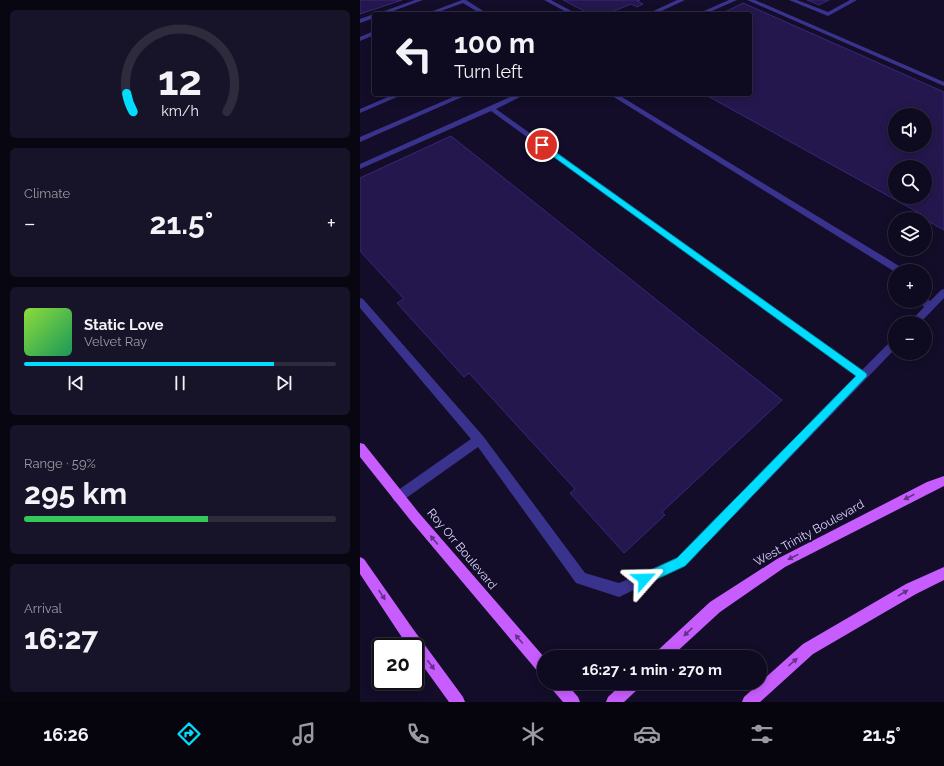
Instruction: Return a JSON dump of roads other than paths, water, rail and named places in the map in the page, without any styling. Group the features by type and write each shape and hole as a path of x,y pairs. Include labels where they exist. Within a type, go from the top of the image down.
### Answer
{"main road":[{"name":"Roy Orr Boulevard","path":"360,448 398,497 537,660"},
{"name":"West Trinity Boulevard","path":"668,650 715,606 781,563 931,486 944,481"},
{"path":"360,563 408,634 458,702"},
{"path":"767,685 808,649 911,589 944,573"},
{"path":"562,690 573,702"},
{"path":"614,702 627,690"},
{"path":"749,702 762,690"},
{"path":"757,702 763,690"}],"lane":[{"path":"386,12 420,0"},
{"path":"547,0 570,12"},
{"path":"655,12 682,0"},
{"path":"705,12 734,0"},
{"path":"750,0 944,84"},
{"path":"792,0 828,14 854,0"},
{"path":"434,12 464,1 482,12"},
{"path":"360,21 372,17"},
{"path":"360,38 372,34"},
{"path":"360,111 396,96"},
{"path":"360,140 461,96"},
{"path":"360,167 518,96"},
{"path":"615,96 890,264"},
{"path":"491,108 863,376"},
{"path":"932,300 944,292"},
{"path":"362,306 479,440 581,578 619,590 681,562 888,350"},
{"path":"398,497 479,440"}]}
